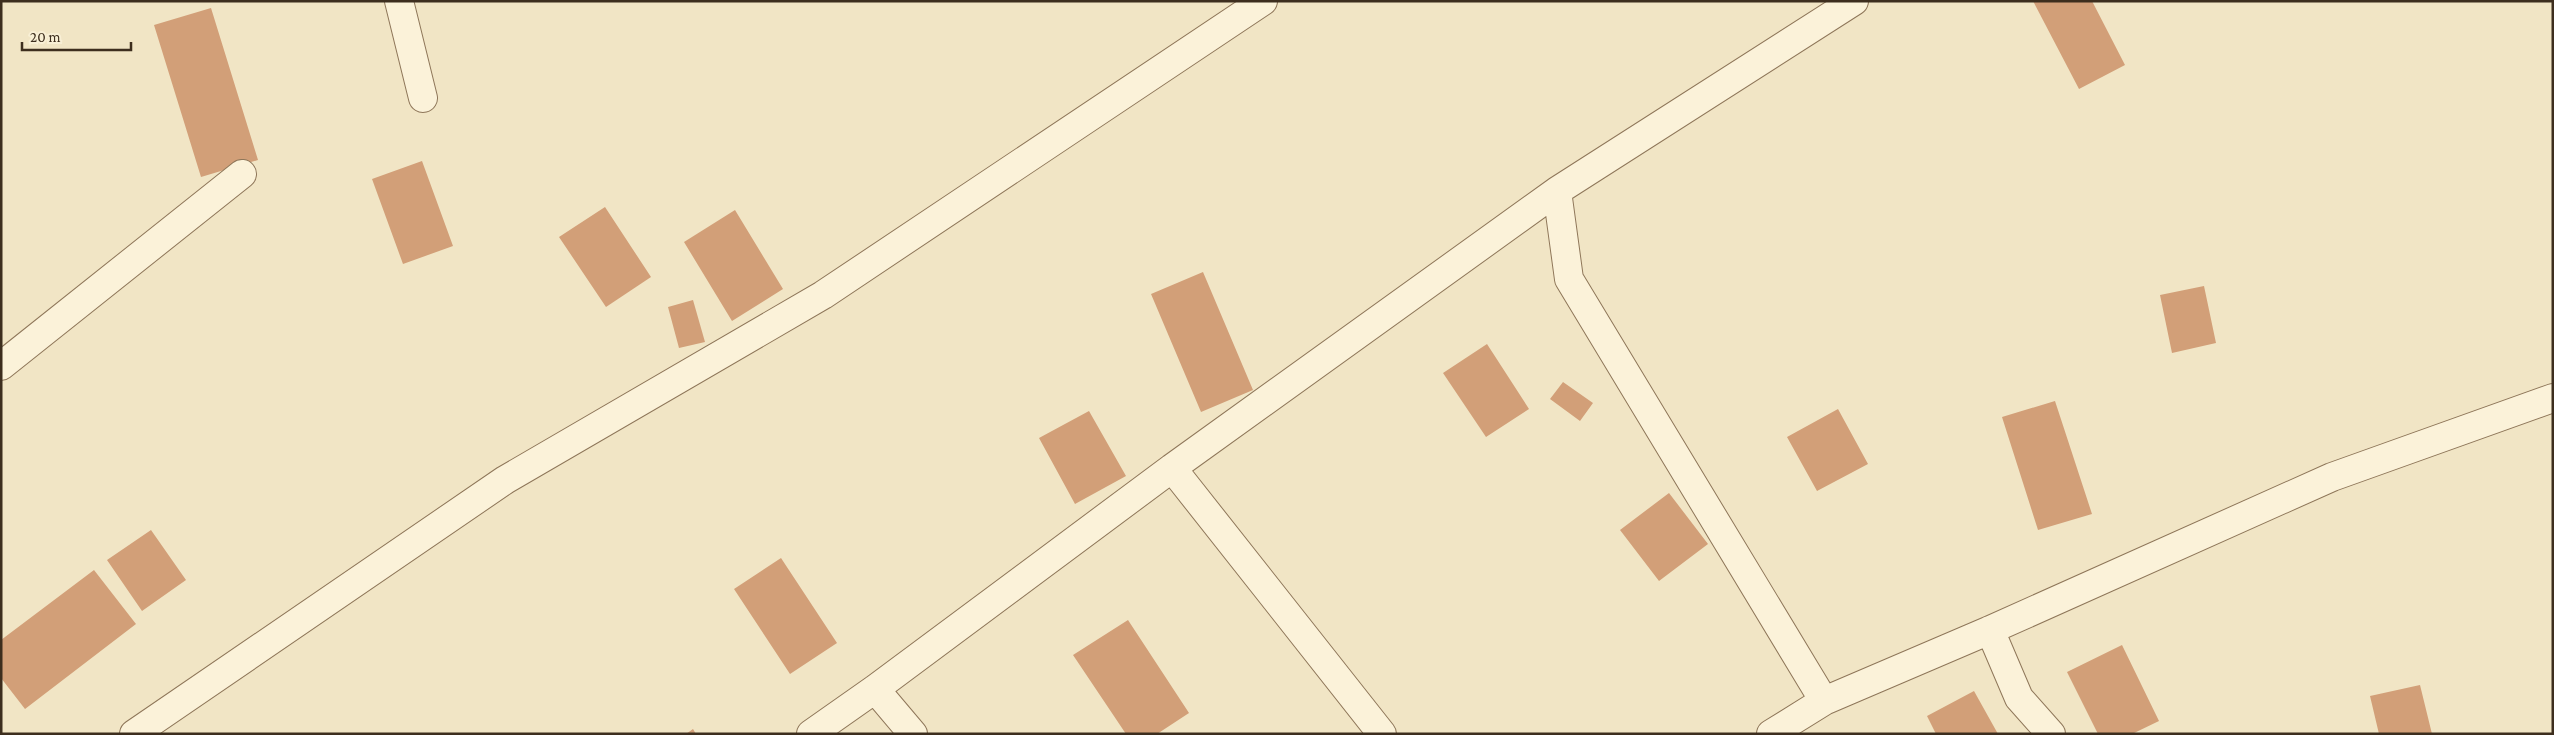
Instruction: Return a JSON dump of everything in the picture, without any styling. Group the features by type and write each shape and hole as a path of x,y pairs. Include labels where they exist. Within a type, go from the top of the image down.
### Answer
{"street":[{"path":"399,1 423,98"},
{"path":"134,734 505,480 823,295 1263,1"},
{"path":"811,734 875,689 1172,468 1557,191 1854,1"},
{"path":"1,366 242,174"},
{"path":"1557,191 1570,279 1824,701"},
{"path":"1771,734 1824,701 1990,630 2332,477 2553,398"},
{"path":"1172,468 1382,734"},
{"path":"1990,630 2019,698 2051,734"},
{"path":"875,689 913,734"}],"building":[{"path":"2033,1 2092,1 2125,65 2079,89"},
{"path":"211,8 258,160 201,177 154,25"},
{"path":"422,161 453,246 403,264 372,179"},
{"path":"605,207 651,277 606,307 559,237"},
{"path":"735,210 783,289 732,321 684,242"},
{"path":"1203,272 1253,390 1201,412 1151,294"},
{"path":"2204,286 2216,343 2172,353 2160,295"},
{"path":"693,300 705,342 679,348 668,307"},
{"path":"1487,344 1529,409 1486,437 1443,373"},
{"path":"1563,382 1593,403 1580,421 1550,399"},
{"path":"2055,401 2092,514 2038,530 2002,417"},
{"path":"1838,409 1868,464 1817,491 1787,437"},
{"path":"1089,411 1126,476 1075,504 1039,438"},
{"path":"1669,493 1708,544 1659,581 1620,530"},
{"path":"151,530 186,580 142,611 107,560"},
{"path":"781,558 837,643 790,674 734,589"},
{"path":"94,570 136,624 25,709 1,678 1,640"},
{"path":"1128,620 1189,713 1157,734 1126,734 1073,655"},
{"path":"2122,645 2159,721 2132,734 2098,734 2067,672"},
{"path":"2420,685 2432,734 2379,734 2370,696"},
{"path":"1974,691 1998,734 1936,734 1927,716"},
{"path":"693,729 696,734 686,734"}]}
